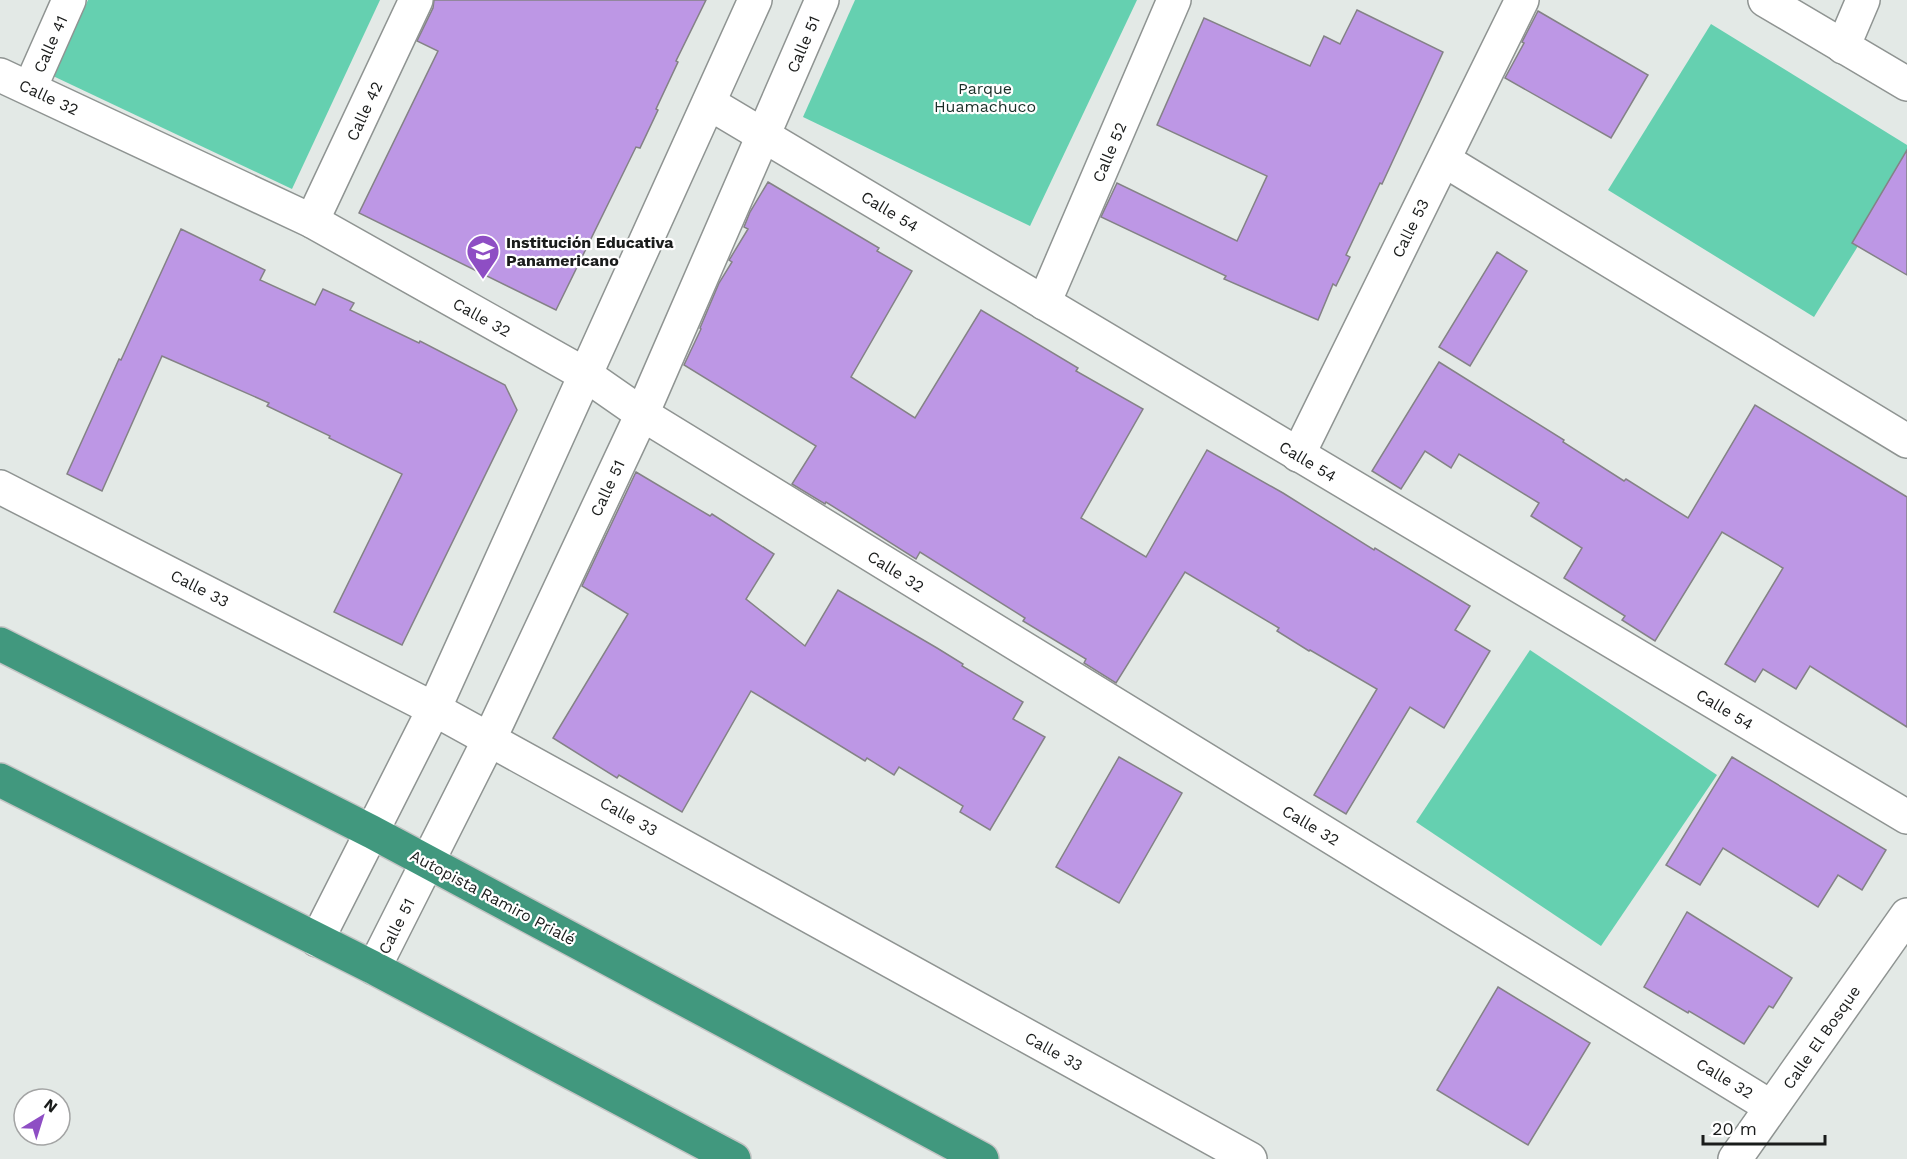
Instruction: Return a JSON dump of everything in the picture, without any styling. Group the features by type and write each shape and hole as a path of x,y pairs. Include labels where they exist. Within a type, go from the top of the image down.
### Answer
{"highway":[{"name":"Autopista Ramiro Prialé","path":"0,644 372,832 982,1159"},
{"path":"0,780 374,968 734,1159"}],"street":[{"name":"Calle 41","path":"30,88 69,0"},
{"name":"Calle 42","path":"312,221 416,0"},
{"path":"317,940 434,709 755,0"},
{"name":"Calle 51","path":"374,968 489,740 642,414 822,0"},
{"name":"Calle 52","path":"1044,303 1174,0"},
{"name":"Calle 53","path":"1298,455 1522,0"},
{"path":"1765,0 1907,84"},
{"path":"1843,47 1863,0"},
{"name":"Calle 32","path":"0,75 312,221 586,375 642,414 1771,1107"},
{"name":"Calle 54","path":"709,103 1907,818"},
{"path":"1444,160 1907,441"},
{"name":"Calle 33","path":"0,486 434,709 1250,1159"},
{"name":"Calle El Bosque","path":"1735,1159 1907,915"}],"green space":[{"path":"88,0 380,0 292,189 53,76"},
{"name":"Parque Huamachuco","path":"855,0 1137,0 1030,226 803,117"},
{"path":"1711,24 1907,145 1907,167 1814,317 1608,190"},
{"path":"1530,650 1717,775 1601,946 1416,822"}],"building":[{"path":"434,0 706,0 676,61 678,62 640,148 636,147 556,310 359,213 438,51 417,41 433,8"},
{"path":"1357,10 1443,52 1382,184 1380,183 1346,255 1350,257 1336,286 1333,284 1318,320 1224,279 1226,276 1101,217 1117,183 1237,241 1267,176 1157,125 1204,18 1310,66 1324,36 1340,44"},
{"path":"1538,11 1648,75 1611,138 1505,78"},
{"path":"1907,150 1907,275 1852,243"},
{"path":"768,182 879,248 877,251 912,271 851,377 915,418 981,310 1078,368 1076,371 1143,409 1081,518 1146,557 1207,450 1470,606 1455,630 1490,651 1444,728 1410,707 1346,814 1314,795 1377,689 1309,651 1277,631 1279,628 1185,572 1116,683 1084,663 1086,659 1023,621 1025,618 920,552 916,559 826,502 825,504 792,484 816,446 684,365 719,283 732,262 729,260 748,229 744,227 750,212"},
{"path":"181,229 265,270 260,280 315,305 323,289 354,303 350,310 419,343 420,341 505,385 517,410 402,645 334,612 402,474 267,406 269,403 162,356 102,491 67,474"},
{"path":"1497,252 1527,271 1470,366 1439,347"},
{"path":"1439,362 1564,440 1563,442 1624,481 1626,479 1688,518 1755,405 1907,497 1907,727 1810,666 1796,689 1763,669 1755,682 1725,664 1783,568 1722,532 1655,641 1622,620 1625,616 1564,578 1582,548 1531,516 1539,503 1459,454 1451,468 1425,451 1401,489 1372,471"},
{"path":"636,472 710,516 712,514 774,554 746,599 805,646 838,590 1023,702 1013,719 1045,737 990,830 960,812 963,806 899,767 894,775 867,758 865,761 751,691 682,812 619,775 617,778 553,738 628,614 582,586"},
{"path":"1119,757 1182,793 1119,903 1056,867"},
{"path":"1732,757 1886,850 1862,890 1838,875 1818,907 1723,848 1700,885 1666,865"},
{"path":"1687,912 1792,978 1773,1008 1769,1006 1744,1044 1644,987"},
{"path":"1498,987 1590,1043 1528,1145 1437,1090"}],"place":[{"name":"Institución Educativa Panamericano","path":"483,280"}]}
